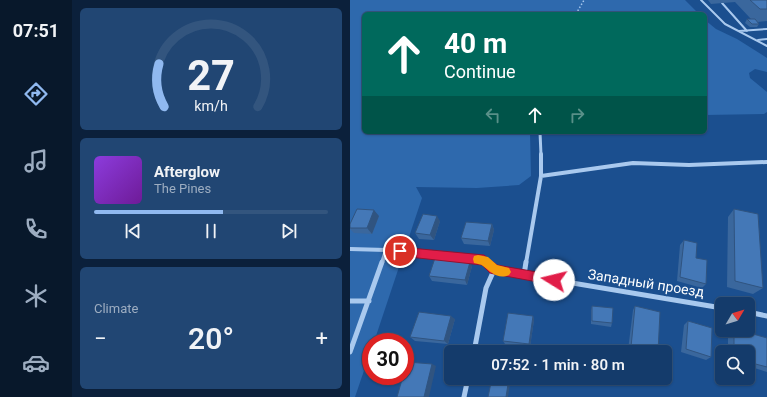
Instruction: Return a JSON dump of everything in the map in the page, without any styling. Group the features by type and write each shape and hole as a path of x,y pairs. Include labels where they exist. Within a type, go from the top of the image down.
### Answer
{"street":[{"path":"524,275 541,176 540,134"},
{"path":"541,176 583,171 633,162 690,165 767,162"},
{"path":"350,249 386,250 484,260 494,270 486,288 475,345"},
{"path":"350,352 386,250"},
{"name":"Западный проезд","path":"494,270 715,307"},
{"path":"350,301 369,301"},
{"path":"755,313 767,316"},
{"path":"464,397 467,385"}],"lane":[{"path":"701,0 720,20 767,46"},
{"path":"722,3 746,31"},
{"path":"739,31 767,29"},
{"path":"756,40 767,39"}],"path":[{"path":"577,12 584,0"}],"shaded area":[{"path":"350,0 685,0 697,12 362,12 362,134 530,134 531,176 519,185 477,188 416,187 422,198 377,333 362,333 362,376 355,397 350,397"},
{"path":"707,22 716,29 737,39 767,58 767,72 755,69 749,73 750,78 767,92 767,112 764,114 707,115"}],"building":[{"path":"750,0 767,0 767,9 760,9"},
{"path":"747,19 755,19 759,24 752,24"},
{"path":"357,209 374,210 367,228 350,228 350,224"},
{"path":"734,209 758,214 763,288 735,281"},
{"path":"423,214 437,216 430,235 415,233"},
{"path":"466,222 492,224 488,241 461,238"},
{"path":"684,240 697,243 696,258 707,260 706,284 680,277"},
{"path":"435,258 470,262 465,280 429,276"},
{"path":"592,306 613,308 612,323 592,321"},
{"path":"635,306 660,312 658,345 631,345"},
{"path":"419,312 451,316 444,341 414,337 414,333 411,333"},
{"path":"508,313 533,316 529,344 503,341"},
{"path":"688,321 712,328 711,357 686,349"},
{"path":"755,335 767,338 767,367 755,364 755,345 734,345 734,337 755,337"},
{"path":"414,363 432,364 424,397 397,397 400,385 414,385"},
{"path":"491,385 508,385 506,397 488,397"}],"slow traffic":[{"path":"478,259 484,260 494,270 506,272"}],"route":[{"path":"400,251 484,260 494,270 554,280"}]}
